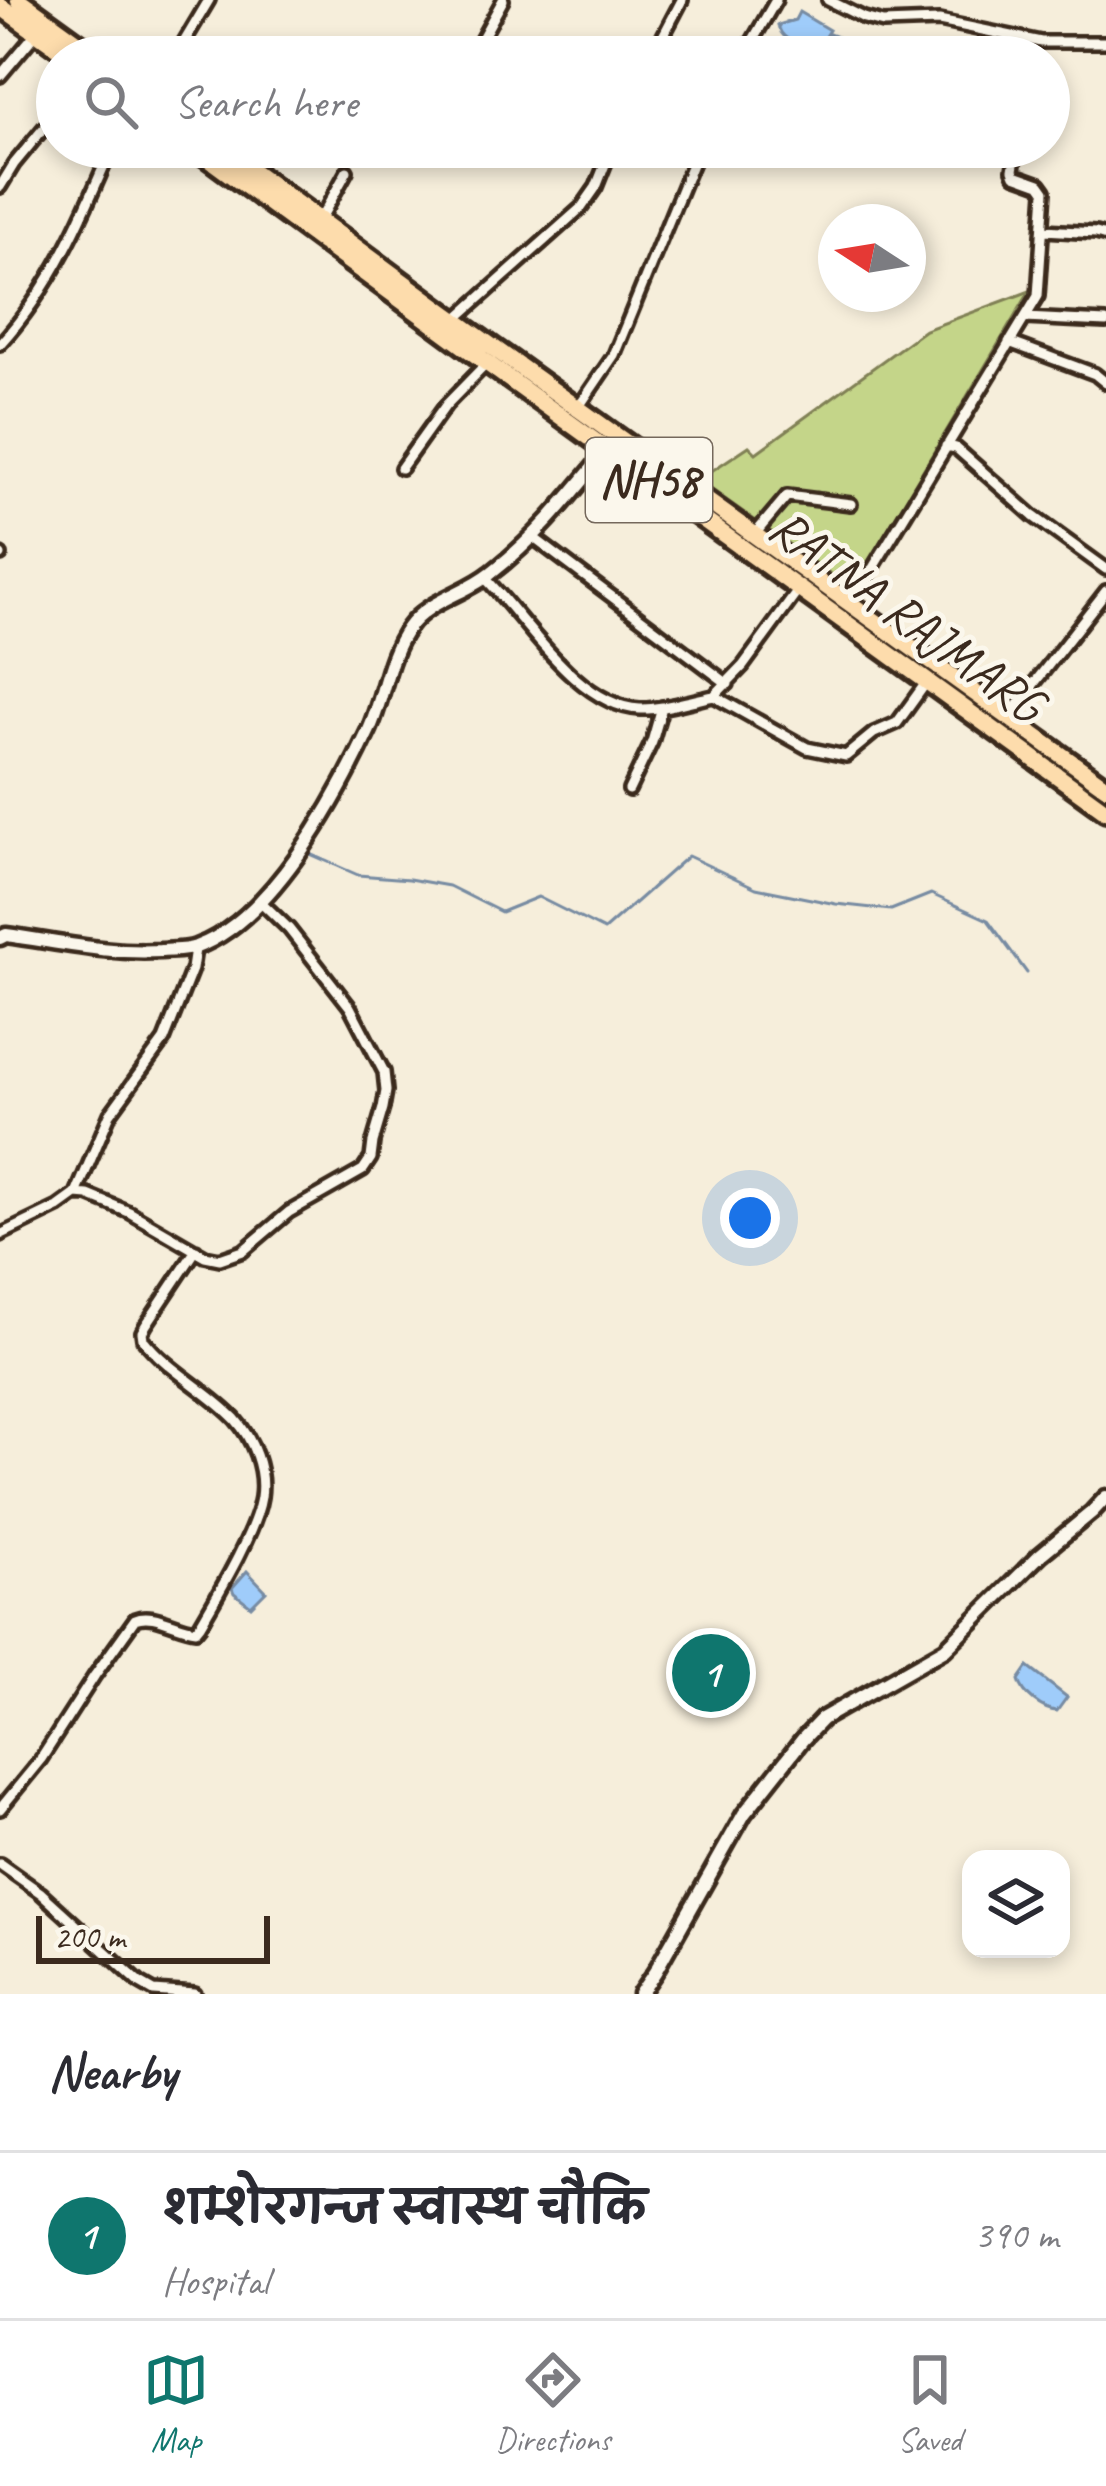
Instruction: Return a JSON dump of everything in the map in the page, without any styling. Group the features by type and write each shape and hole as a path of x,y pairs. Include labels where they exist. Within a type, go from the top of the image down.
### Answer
{"highway":[{"path":"19,0 69,36"},
{"path":"0,6 42,36"},
{"name":"RATNA RAJMARG","path":"222,168 487,363 573,414"},
{"name":"RATNA RAJMARG","path":"249,168 455,320 800,588 1106,811"},
{"name":"RATNA RAJMARG","path":"612,444 754,535 1106,788"}],"street":[{"path":"188,36 209,0"},
{"path":"484,36 503,0"},
{"path":"663,36 682,0"},
{"path":"755,36 776,0"},
{"path":"828,0 883,23 939,21 1019,36"},
{"path":"0,76 37,32"},
{"path":"1070,41 1106,42"},
{"path":"0,187 36,137"},
{"path":"0,344 26,316 58,264 103,168"},
{"path":"455,320 582,207 604,168"},
{"path":"573,414 614,356 690,168"},
{"path":"851,604 1038,296 1045,191 1040,184 1015,175 1013,168"},
{"path":"320,220 347,171"},
{"path":"1044,230 1106,236"},
{"path":"1025,318 1106,322"},
{"path":"1010,341 1095,374 1106,383"},
{"path":"400,468 446,406 487,363"},
{"path":"0,938 6,935 130,953 194,949 236,924 261,902 304,847 351,769 409,626 426,608 485,578 534,538 612,444"},
{"path":"946,446 956,448 1034,516 1106,569"},
{"path":"754,535 787,496 850,504"},
{"path":"534,538 728,684"},
{"path":"485,578 549,654 581,682 608,700 637,709 714,696 800,588"},
{"path":"1008,717 1106,590"},
{"path":"714,696 807,748 846,756 874,733 897,723 928,680"},
{"path":"629,790 652,742 662,707"},
{"path":"76,1194 129,1212 212,1259 243,1251 289,1212 363,1170 371,1158 386,1091 384,1072 350,1007 289,929 261,902"},
{"path":"0,1234 76,1194 110,1114 164,1040 192,970 194,949"},
{"path":"0,1809 41,1759 135,1619 149,1616 196,1630 255,1516 261,1480 247,1434 143,1339 146,1325 196,1250"},
{"path":"640,1994 744,1814 802,1739 822,1719 945,1649 1106,1497"},
{"path":"0,1864 41,1893 140,1983 154,1991 195,1994"}],"green space":[{"path":"1030,291 852,589 698,480 749,446 756,453 925,330"}],"water":[{"path":"799,12 829,30 825,36 785,36 778,25 795,20"},
{"path":"247,1571 266,1591 251,1606 232,1588"},
{"path":"1028,1667 1067,1697 1057,1711 1039,1705 1025,1691 1019,1680"}],"waterway":[{"path":"310,854 358,875 449,886 501,912 538,897 604,930 688,856 756,888 836,904 891,910 931,894 988,920 1027,973"}],"place":[{"name":"शम्शेरगन्ज स्वास्थ चौकि","path":"711,1673"}]}
